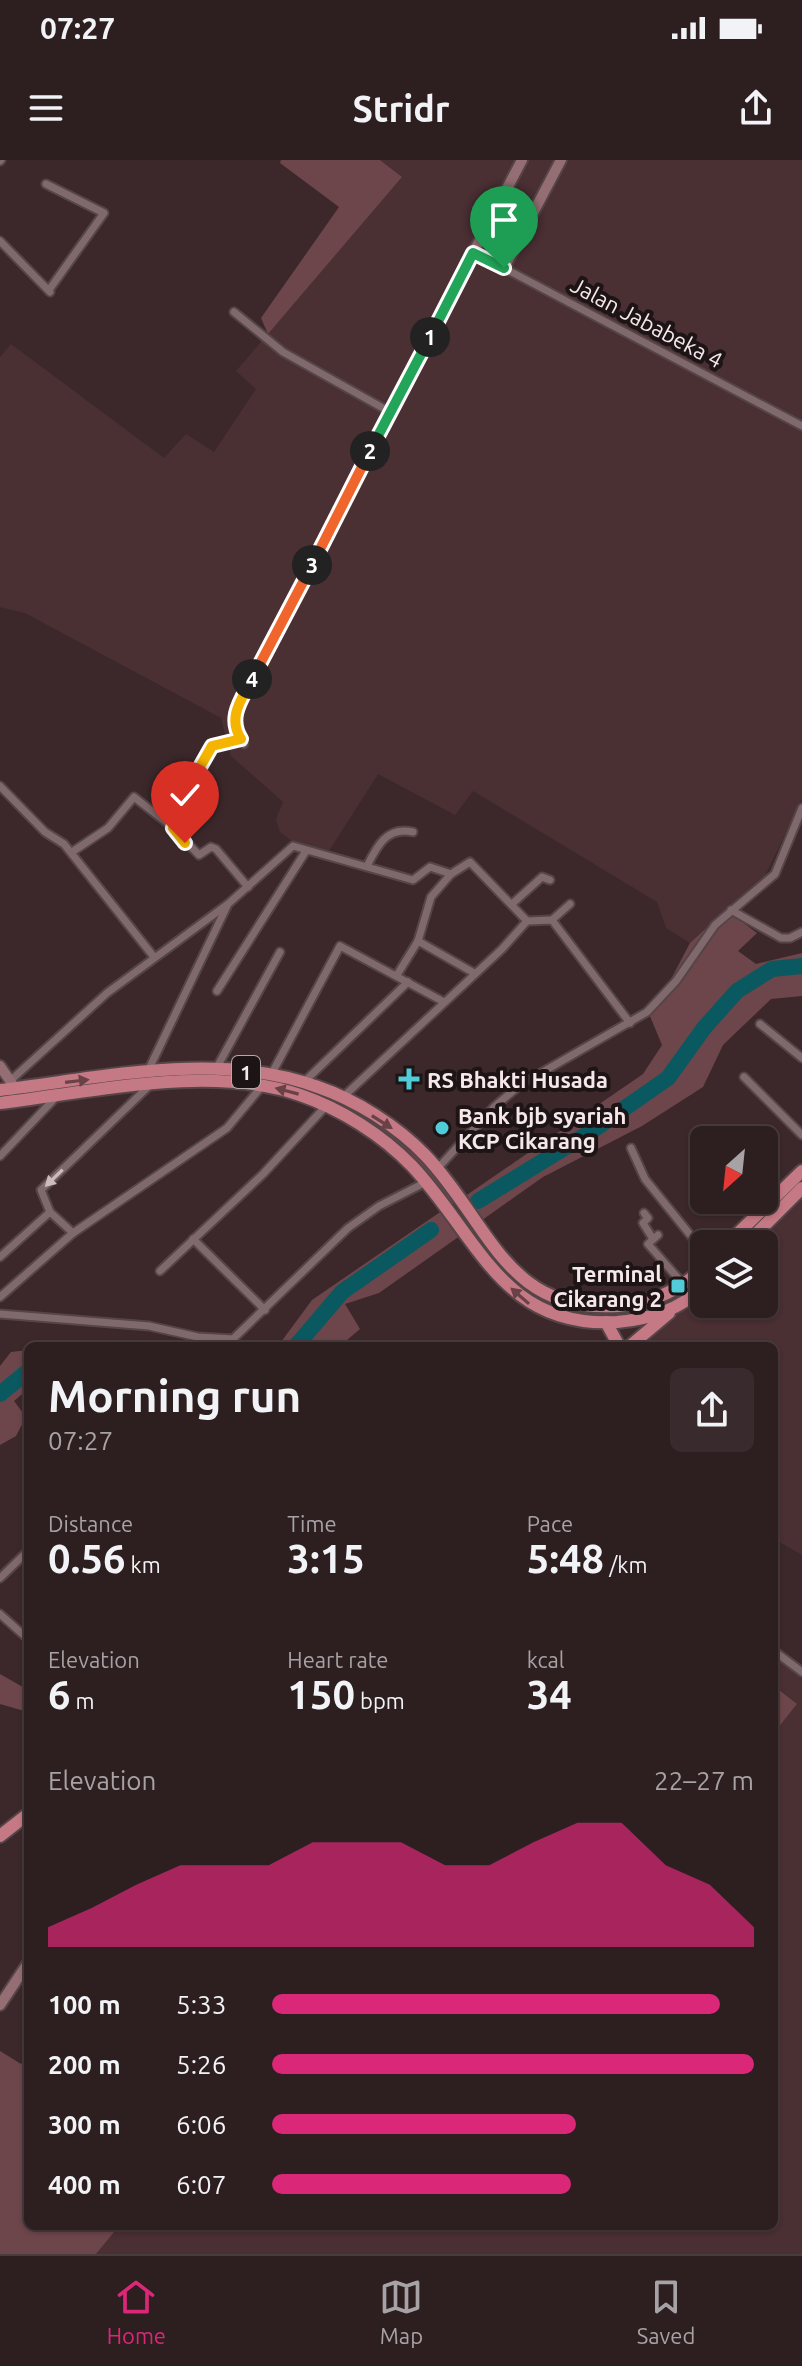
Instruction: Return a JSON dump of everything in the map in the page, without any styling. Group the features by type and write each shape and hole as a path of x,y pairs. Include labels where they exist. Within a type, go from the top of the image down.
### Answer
{"highway":[{"name":"1","path":"0,1103 216,1069 304,1082 343,1097 403,1136 437,1169 506,1260 542,1294 570,1304 626,1305 679,1289 690,1279"},
{"name":"1","path":"0,1090 13,1085 148,1079 262,1086 326,1105 393,1148 426,1182 495,1270 523,1299 547,1314 577,1321 606,1322 672,1310"},
{"path":"741,1230 802,1171"},
{"path":"760,1230 802,1188"},
{"path":"479,1250 487,1248 491,1240"},
{"path":"495,1270 498,1263 506,1260"},
{"name":"1","path":"635,1342 690,1296"},
{"path":"606,1322 617,1342"},
{"path":"0,1836 24,1817"}],"street":[{"path":"173,828 209,748 216,743 242,741 235,727 235,713 522,160"},
{"path":"504,268 561,160"},
{"path":"0,241 50,291 104,213 46,184"},
{"name":"Jalan Jababeka 4","path":"473,253 802,426"},
{"path":"234,312 283,352 390,412"},
{"path":"0,786 45,832 72,852 154,957"},
{"path":"72,852 108,828 134,797 173,828 199,855 211,847 216,849 248,887"},
{"path":"437,1169 494,1107 520,1085 547,1067 573,1057 630,1023 669,989 715,925 775,874 802,808"},
{"path":"367,866 386,837 396,830 413,832"},
{"path":"0,1066 13,1085 57,1035 154,957 228,904 293,846 412,880 432,866 451,874"},
{"path":"217,991 306,851"},
{"path":"397,975 418,941 431,897 451,874 470,862 527,921"},
{"path":"512,904 542,877 550,880"},
{"path":"73,1233 50,1212 41,1190 148,1079 228,904"},
{"path":"343,1097 527,921 552,920 570,904"},
{"path":"731,910 781,938 790,938 802,932"},
{"path":"552,920 630,1023"},
{"path":"418,941 474,973"},
{"path":"271,1075 339,947 345,946 444,1002"},
{"path":"216,1069 280,952"},
{"path":"304,1082 408,982"},
{"path":"760,1024 802,1058"},
{"path":"744,1077 802,1135"},
{"path":"0,1297 73,1233 227,1128 262,1086"},
{"path":"0,1156 57,1096"},
{"path":"160,1271 270,1168 326,1105"},
{"path":"631,1148 645,1179 690,1235"},
{"path":"0,1314 149,1326 177,1334 229,1339 238,1337 348,1228 379,1206 426,1182"},
{"path":"0,1257 50,1212"},
{"path":"644,1213 648,1218 643,1223 656,1237 648,1244 679,1289"},
{"path":"193,1239 265,1310"},
{"path":"0,1578 24,1555"},
{"path":"0,1614 24,1635"},
{"path":"778,1654 802,1672"},
{"path":"0,2005 24,1969"}],"shaded area":[{"path":"281,160 380,160 402,177 268,334 261,318 339,207 280,163"},
{"path":"380,160 802,160 802,799 765,876 690,943 666,928 657,902 473,791 455,815 378,774 329,851 297,845 280,832 276,819 283,802 231,756 221,718 25,613 0,607 0,357 11,344 164,458 186,434 214,452 256,389 236,371 402,177"},
{"path":"726,910 757,933 738,951 756,964 802,953 802,996 771,999 723,1045 703,1087 642,1126 543,1177 478,1223 461,1199 643,1074 662,1045 647,1009 670,981 690,943"},
{"path":"188,1070 304,1082 393,1129 461,1199 447,1208 464,1233 379,1293 345,1304 360,1329 345,1342 281,1342 312,1300 446,1208 393,1147 301,1095 187,1083 0,1103 0,1090"},
{"path":"802,1190 802,1555 778,1541 778,1342 635,1342 690,1293 690,1318 778,1318 778,1230 759,1230"},
{"path":"24,1350 24,1392 14,1401 24,1414 24,1421 16,1436 0,1445 0,1366 11,1352"},
{"path":"778,1654 802,1672 802,2254 96,2254 116,2230 778,2230 778,1728 797,1704 778,1689"},
{"path":"0,1674 24,1688 24,1711 0,1704"},
{"path":"778,1689 797,1704 778,1728"},
{"path":"0,2051 21,2064 24,2060 24,2230 116,2230 96,2254 0,2254"}],"waterway":[{"path":"478,1201 592,1131 668,1078 704,1028 737,991 772,969 802,966"},
{"path":"299,1342 342,1292 431,1230"},
{"path":"0,1394 24,1374"}],"place":[{"name":"RS Bhakti Husada","path":"409,1079"},
{"name":"Bank bjb syariah KCP Cikarang","path":"442,1128"},
{"name":"Terminal Cikarang 2","path":"678,1286"}],"route":[{"path":"185,843 173,828 206,752 216,743 241,739 235,727 235,713 473,253 504,268"}]}
